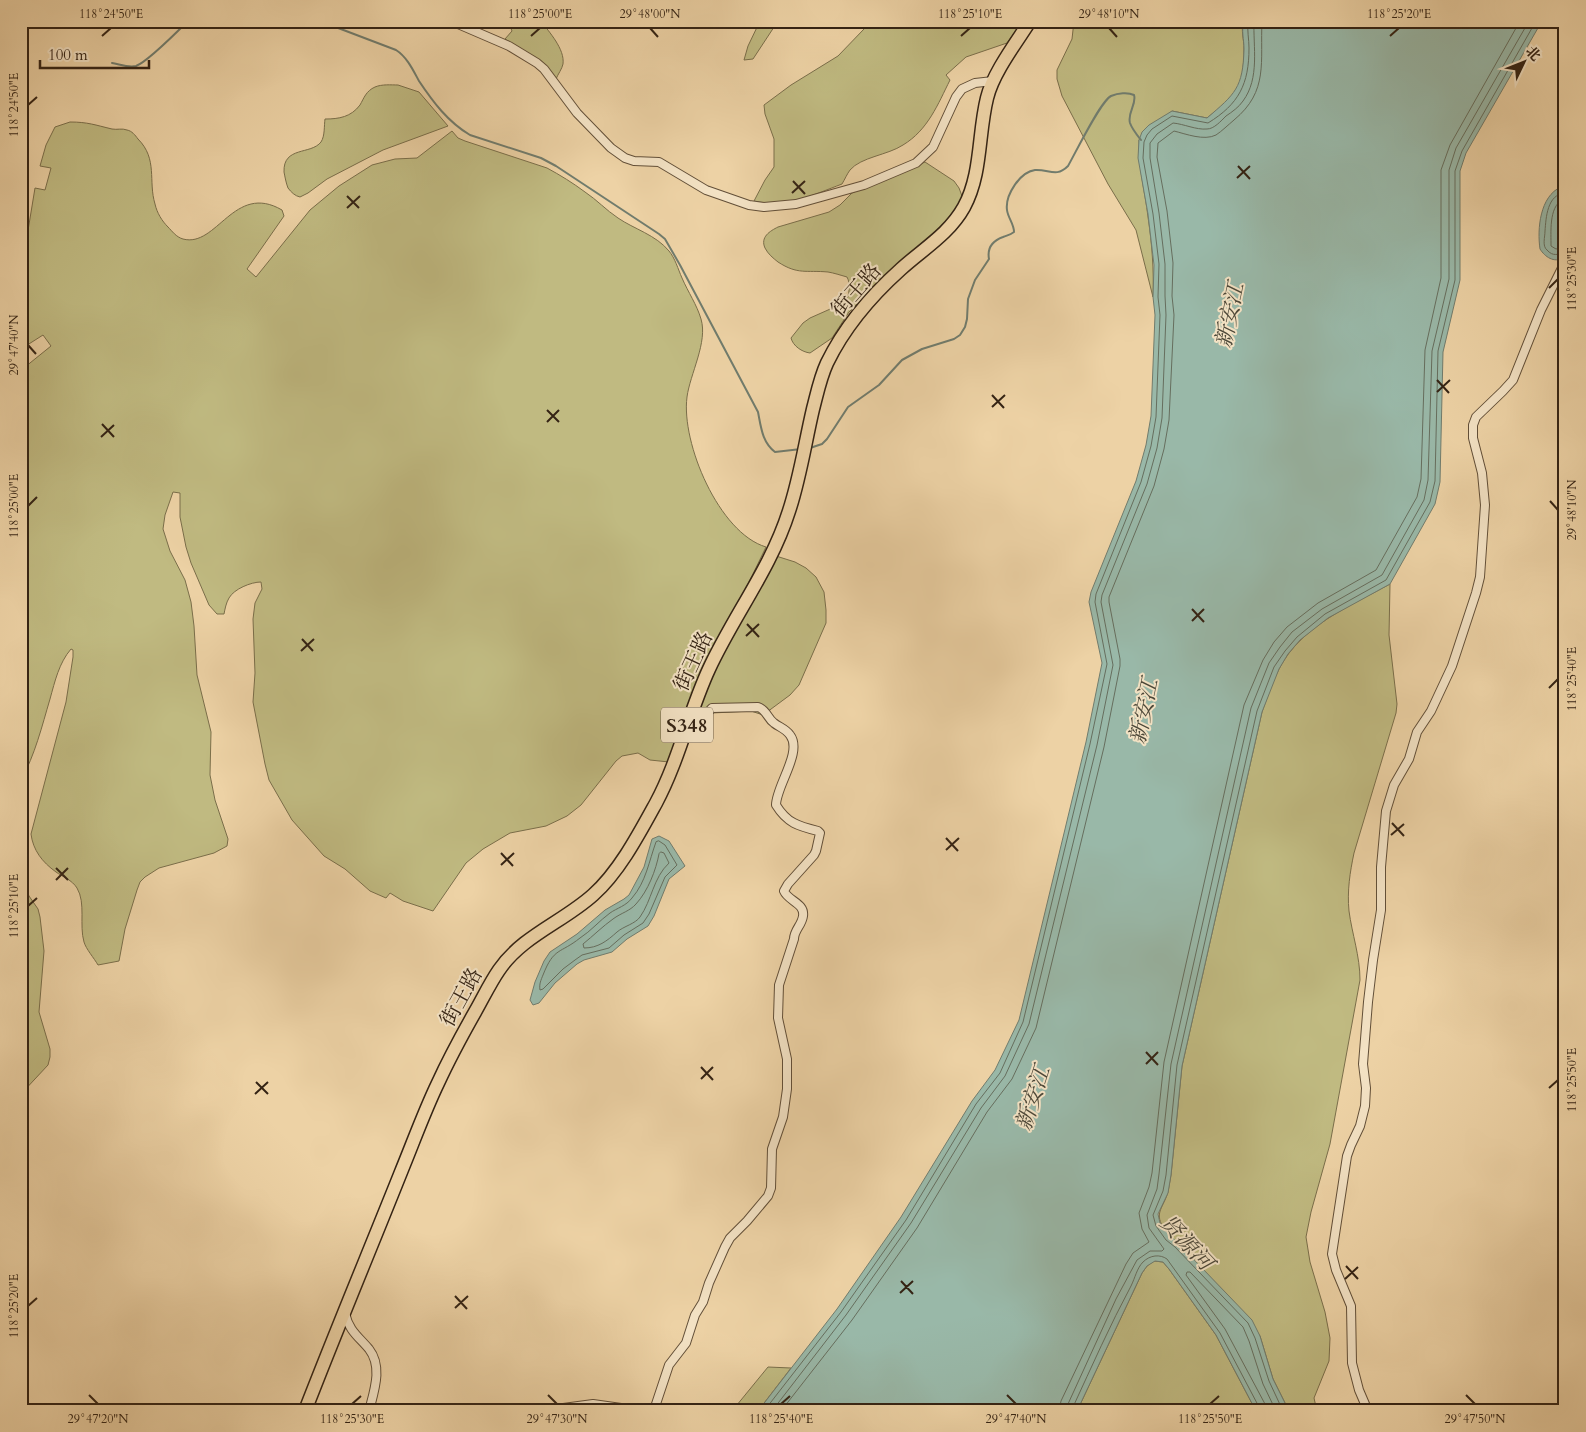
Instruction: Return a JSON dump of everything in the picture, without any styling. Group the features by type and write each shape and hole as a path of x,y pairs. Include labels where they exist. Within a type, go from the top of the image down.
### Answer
{"main road":[{"name":"街王路","path":"305,1411 436,1086 499,969 525,943 586,901 612,876 656,802 670,774 694,704 710,666 762,573 786,522 818,389 827,362 842,337 872,299 903,267 944,234 960,214 968,199 974,177 986,101 993,81 1030,21"}],"street":[{"path":"21,31 23,21"},
{"path":"452,21 509,46 537,63 544,69 576,113 611,148 625,158 634,161 659,162 713,193 749,205 764,207 796,204 864,185 916,164 933,147 956,97 962,89 975,83 993,81"},
{"path":"1368,1411 1359,1390 1352,1363 1351,1306 1336,1270 1332,1254 1347,1156 1362,1119 1365,1106 1364,1055 1372,969 1381,910 1381,867 1386,811 1394,785 1409,760 1417,732 1431,711 1452,666 1478,585 1481,568 1485,505 1482,473 1473,438 1473,425 1476,417 1512,380 1541,310 1565,262"},
{"path":"648,1411 655,1407 670,1363 686,1343 694,1315 703,1302 725,1247 730,1238 768,1196 771,1188 772,1149 783,1117 787,1090 787,1059 778,1018 779,985 794,934 802,921 803,913 802,908 787,897 784,891 814,855 820,833 818,830 798,826 791,822 781,814 776,805 781,785 791,763 793,744 789,734 772,722 763,709 758,707 712,708 695,726 684,734"},
{"path":"344,1312 352,1332 368,1348 374,1360 377,1380 370,1411"},
{"path":"551,1411 556,1408 593,1404 642,1411"}],"shaded area":[{"path":"508,21 541,21 562,52 563,64 556,79 534,57 505,39 512,31"},
{"path":"760,21 778,21 753,59 744,60 748,46"},
{"path":"864,21 1023,21 1007,43 966,57 946,75 950,80 936,107 926,124 912,139 897,148 861,162 850,170 842,184 788,202 766,203 754,201 774,167 774,139 765,114 764,105 791,85 838,56 864,29"},
{"path":"1074,21 1243,21 1243,67 1241,79 1234,95 1207,118 1172,111 1139,140 1141,169 1152,247 1153,297 1136,230 1108,184 1062,96 1057,79 1057,70 1072,39"},
{"path":"398,85 419,92 448,126 383,150 327,179 308,193 300,197 296,196 288,188 286,182 284,172 288,158 298,152 311,149 321,142 324,134 325,119 349,115 360,105 367,93 375,87"},
{"path":"70,122 87,123 112,129 125,129 135,135 148,154 153,195 158,214 174,234 183,239 195,239 206,234 239,209 251,204 265,204 282,210 284,216 247,269 256,277 310,210 339,186 372,165 395,159 417,158 452,131 458,138 465,141 547,168 594,198 609,212 624,222 664,245 675,260 697,309 703,328 700,348 687,397 690,438 697,461 719,506 733,524 749,538 766,547 735,611 669,762 650,760 638,753 622,756 581,805 567,816 546,826 510,833 483,849 466,863 433,911 403,901 390,893 386,898 370,891 345,869 324,856 292,820 269,780 253,702 255,673 253,619 255,603 262,589 261,582 239,589 228,600 224,614 217,614 209,605 191,563 180,517 180,493 173,492 165,515 163,529 170,551 185,580 191,602 197,675 211,732 210,775 215,800 228,839 227,846 214,853 159,868 145,877 140,882 137,890 125,929 119,961 98,965 84,942 82,907 77,888 42,860 36,850 31,834 66,702 73,657 73,650 71,649 63,660 58,672 38,740 21,780 21,367 25,367 51,346 43,335 21,349 21,273 35,188 45,190 51,168 40,166 46,145 55,127"},
{"path":"925,162 954,181 959,188 962,196 958,209 849,312 832,338 810,353 798,348 791,338 803,323 810,318 846,302 849,283 847,277 830,272 791,269 778,262 766,250 764,241 767,235 778,227 829,212 840,205 852,193"},
{"path":"776,556 806,568 816,577 824,592 826,623 799,685 790,695 763,715 751,711 712,713 688,737 711,676"},
{"path":"1390,584 1389,635 1397,704 1396,713 1351,867 1348,904 1359,962 1360,980 1330,1144 1306,1237 1310,1262 1325,1312 1330,1338 1329,1361 1314,1398 1317,1411 1289,1411 1273,1379 1260,1336 1233,1301 1165,1230 1159,1215 1168,1192 1171,1175 1182,1066 1262,712 1279,669 1288,654 1300,641 1313,629 1343,609"},
{"path":"21,878 29,896 38,909 40,917 44,951 39,1012 50,1049 50,1057 48,1065 21,1094"},
{"path":"1154,1261 1163,1262 1169,1269 1216,1335 1256,1411 1077,1411 1142,1273"},
{"path":"768,1367 791,1368 758,1411 732,1411"}],"water":[{"name":"新安江","path":"1244,21 1542,21 1466,153 1460,171 1460,280 1443,352 1440,482 1435,504 1390,584 1328,618 1300,640 1288,654 1279,669 1262,712 1182,1066 1171,1175 1168,1193 1158,1214 1160,1223 1252,1320 1260,1336 1273,1379 1289,1411 1256,1411 1216,1335 1169,1269 1163,1262 1155,1261 1147,1266 1142,1273 1077,1411 758,1411 837,1309 901,1217 972,1101 995,1070 1019,1020 1086,742 1102,663 1089,602 1091,592 1136,481 1146,445 1151,416 1155,315 1153,297 1154,265 1148,214 1138,158 1139,140 1142,132 1149,125 1172,111 1207,118 1231,96 1242,73"},
{"path":"1561,187 1565,189 1565,249 1563,258 1556,260 1547,257 1540,249 1539,232 1544,205 1554,191"},
{"path":"659,836 669,841 685,866 669,879 648,926 627,939 612,952 584,960 577,964 555,983 539,1003 533,1005 530,1000 535,982 550,952 577,934 605,910 629,895 644,867 652,839"}],"waterway":[{"path":"112,63 130,67 136,66 147,59 188,21"},
{"path":"244,21 272,28 305,23 325,23 396,50 407,60 435,104 462,130 470,135 541,158 659,234 665,239 680,265 758,412 767,444 775,452 801,449"},
{"path":"810,448 822,444 848,407 879,385 902,360 922,349 954,339 960,335 967,319 968,299 975,280 989,259 991,245 1014,232 1007,210 1008,198 1015,185 1024,175 1035,170 1056,172 1064,170 1106,100 1114,95 1126,93 1134,95 1135,98 1129,119 1133,130 1141,140"}],"water label":[{"name":"贤源河","path":"1187,1242"}]}
